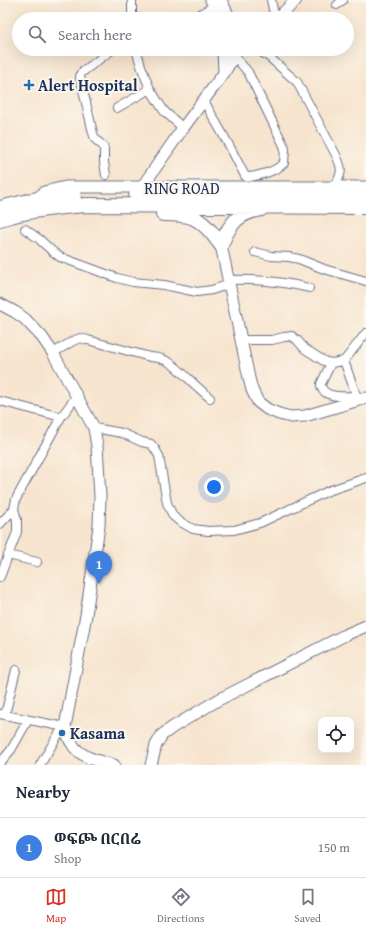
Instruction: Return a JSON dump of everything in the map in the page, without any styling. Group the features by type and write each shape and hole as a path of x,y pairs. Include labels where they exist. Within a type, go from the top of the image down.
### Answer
{"highway":[{"name":"RING ROAD","path":"0,208 34,205 68,197 207,195 365,206"},
{"name":"RING ROAD","path":"0,219 34,205 56,207 87,205 365,206"},
{"path":"34,205 45,215 90,212 169,214 191,217 204,225 221,245 231,224 237,219 253,210 283,205"}],"street":[{"path":"132,0 132,12"},
{"path":"271,0 274,12"},
{"path":"279,12 286,0"},
{"path":"282,12 296,0"},
{"path":"201,12 215,2"},
{"path":"215,2 218,12"},
{"path":"215,2 224,12"},
{"path":"104,56 81,73 80,77 93,133 95,139 103,146 104,149 106,175"},
{"path":"138,56 150,89 164,111 183,128"},
{"path":"223,56 224,73"},
{"path":"142,187 224,73 234,56"},
{"path":"204,101 246,177 266,174 279,168 284,163 285,148 240,56"},
{"path":"266,56 297,82 305,95 341,167 340,176 335,187"},
{"path":"117,108 150,89"},
{"path":"34,205 44,192 65,187 366,187"},
{"path":"25,229 60,257 105,274 133,282 164,285 197,292 212,290 229,282 249,279 276,281 309,288"},
{"path":"221,245 249,378 252,390 258,402 267,409 291,417 305,416 361,398"},
{"path":"255,252 299,259 324,269 366,281"},
{"path":"0,304 25,319 42,337 53,353 94,428 97,446 100,496 99,526 86,615 65,727 58,735 40,765"},
{"path":"241,340 272,340 292,336 305,349 331,363 344,361 366,333"},
{"path":"53,353 72,341 80,338 150,357 158,357 172,363 210,398"},
{"path":"344,361 361,398"},
{"path":"331,363 321,384 321,388 324,392 332,395 361,398"},
{"path":"0,577 17,532 17,520 14,509 16,499 62,417 76,397"},
{"path":"0,400 62,417"},
{"path":"94,428 122,433 150,444 156,449 159,456 167,503 173,516 179,522 193,529 208,531 234,530 260,523 328,491 366,478"},
{"path":"0,524 14,509"},
{"path":"8,555 37,562"},
{"path":"151,765 156,745 162,736 174,727 224,697 331,642 366,626"},
{"path":"16,670 2,714 65,727"},
{"path":"0,763 12,750 28,720"},
{"path":"65,727 71,742 78,751 91,762 114,765"}],"place":[{"name":"Alert Hospital","path":"29,85"},
{"name":"ወፍጮ በርበሬ","path":"99,584"},
{"name":"Kasama","path":"62,733"}]}
